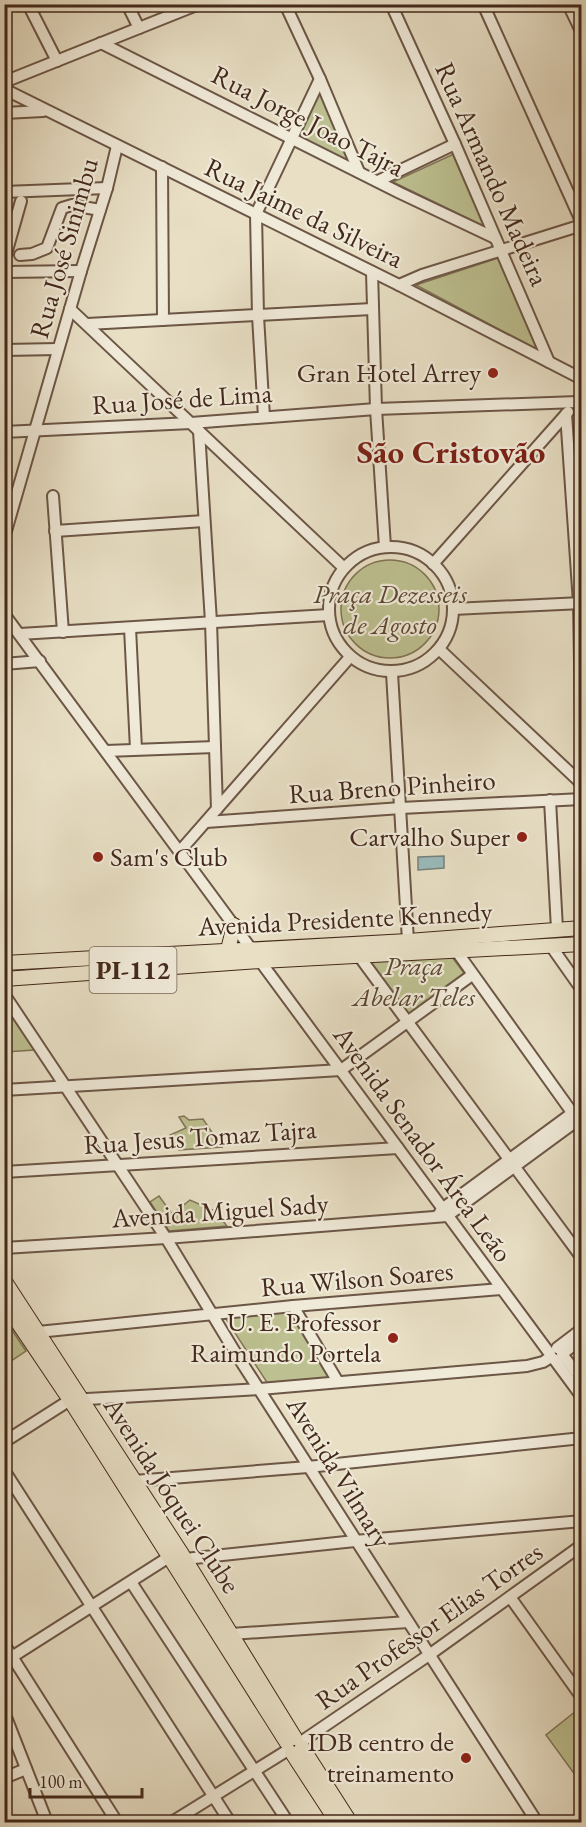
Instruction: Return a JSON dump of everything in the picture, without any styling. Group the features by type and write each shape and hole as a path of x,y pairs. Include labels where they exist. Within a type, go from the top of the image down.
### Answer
{"main road":[{"path":"228,950 234,925"},
{"name":"Avenida Presidente Kennedy","path":"4,963 408,941 582,928"},
{"name":"Avenida Presidente Kennedy","path":"4,979 261,961 582,944"},
{"name":"Avenida Jóquei Clube","path":"6,1287 38,1332 76,1401 170,1557 294,1745 350,1822"},
{"name":"Avenida Jóquei Clube","path":"4,1302 134,1481 185,1559 231,1634 337,1822"}],"street":[{"path":"28,4 57,61"},
{"path":"127,4 139,28"},
{"path":"4,82 199,4"},
{"path":"285,4 359,172"},
{"name":"Rua Armando Madeira","path":"392,4 549,362"},
{"path":"399,285 422,275 582,224 483,4"},
{"path":"568,4 582,33"},
{"name":"Rua Jorge Joao Tajra","path":"102,42 291,139 495,237"},
{"path":"264,417 258,316 256,214 320,79"},
{"name":"Rua Jaime da Silveira","path":"4,89 399,285 582,380"},
{"path":"4,112 46,111"},
{"path":"378,181 455,144"},
{"name":"Rua José Sinimbu","path":"4,538 107,188 117,146"},
{"path":"162,167 163,321"},
{"path":"4,192 107,188"},
{"path":"4,261 21,201"},
{"path":"20,255 32,254 47,248 62,208 72,205 100,210"},
{"path":"4,272 81,271"},
{"path":"372,272 376,409 385,547"},
{"path":"70,309 344,568"},
{"path":"87,324 372,309"},
{"path":"4,350 58,349"},
{"path":"433,564 580,400"},
{"name":"Rua José de Lima","path":"4,432 195,427 264,417 376,409 580,400"},
{"path":"566,414 576,482 582,775"},
{"path":"195,427 211,622 217,809"},
{"path":"53,496 63,632"},
{"path":"56,531 204,521"},
{"path":"385,547 398,547 413,551 433,564 441,572 450,590 453,609 450,630 439,649 424,663 392,673 371,669 350,657 336,640 329,615 330,594 335,580 344,568 355,558 368,551 385,547"},
{"path":"453,609 580,603"},
{"path":"4,614 252,948"},
{"path":"20,634 329,615"},
{"path":"130,628 136,749"},
{"path":"439,649 582,784"},
{"path":"180,851 350,657"},
{"path":"4,664 40,661"},
{"path":"392,673 408,941"},
{"path":"106,751 215,747"},
{"name":"Rua Breno Pinheiro","path":"206,822 401,808 582,799"},
{"path":"550,800 557,929"},
{"path":"551,946 582,990"},
{"name":"Avenida Senador Área Leão","path":"252,948 398,1148 442,1214 555,1354 582,1380"},
{"path":"455,950 578,1119"},
{"path":"359,956 582,1258"},
{"path":"4,1090 341,1070 472,975"},
{"name":"Avenida Vilmary","path":"4,994 166,1238 308,1467 537,1822"},
{"path":"442,1214 578,1119 582,1106"},
{"name":"Rua Jesus Tomaz Tajra","path":"4,1172 398,1148"},
{"name":"Avenida Miguel Sady","path":"4,1248 166,1238 442,1214"},
{"name":"Rua Wilson Soares","path":"38,1332 293,1306 501,1289"},
{"path":"293,1306 338,1382"},
{"path":"555,1354 582,1329"},
{"path":"4,1442 76,1401 260,1389 527,1365 543,1362 582,1339"},
{"name":"Avenida Senador Área Leão","path":"555,1354 582,1397"},
{"path":"134,1481 308,1467 582,1438"},
{"path":"4,1470 230,1822"},
{"path":"9,1660 170,1557 185,1559 355,1540 582,1521"},
{"name":"Rua Professor Elias Torres","path":"172,1822 256,1770 429,1655 582,1545"},
{"path":"131,1582 288,1822"},
{"path":"510,1597 580,1695"},
{"path":"231,1634 408,1622"},
{"path":"4,1644 9,1660 117,1822"},
{"path":"4,1712 47,1822"},
{"path":"4,1778 26,1769"}],"green space":[{"path":"321,92 352,164 295,138"},
{"path":"456,153 490,229 393,182"},
{"path":"501,257 540,351 416,285"},
{"name":"Praça Dezesseis de Agosto","path":"390,560 409,564 425,574 435,590 439,609 435,628 425,644 409,654 390,658 371,654 355,644 345,628 341,609 345,590 355,574 371,564"},
{"name":"Praça Abelar Teles","path":"449,953 467,977 407,1022 359,956"},
{"path":"5,1003 34,1050 5,1052"},
{"path":"184,1116 189,1120 203,1119 222,1147 179,1150 170,1135 186,1128 179,1117"},
{"path":"159,1196 172,1214 190,1200 215,1211 227,1226 169,1231 150,1202"},
{"path":"293,1312 332,1377 268,1384 224,1316"},
{"path":"4,1318 26,1351 5,1365 4,1365"},
{"path":"581,1707 581,1783 546,1735"}],"water":[{"path":"444,856 444,868 418,870 418,857"}],"place":[{"name":"Gran Hotel Arrey","path":"493,373"},
{"name":"Carvalho Super","path":"522,837"},
{"name":"Sam's Club","path":"98,857"},
{"name":"U. E. Professor Raimundo Portela","path":"393,1338"},
{"name":"IDB centro de treinamento","path":"466,1758"}],"district":[{"name":"São Cristovão","path":"451,451"}]}
